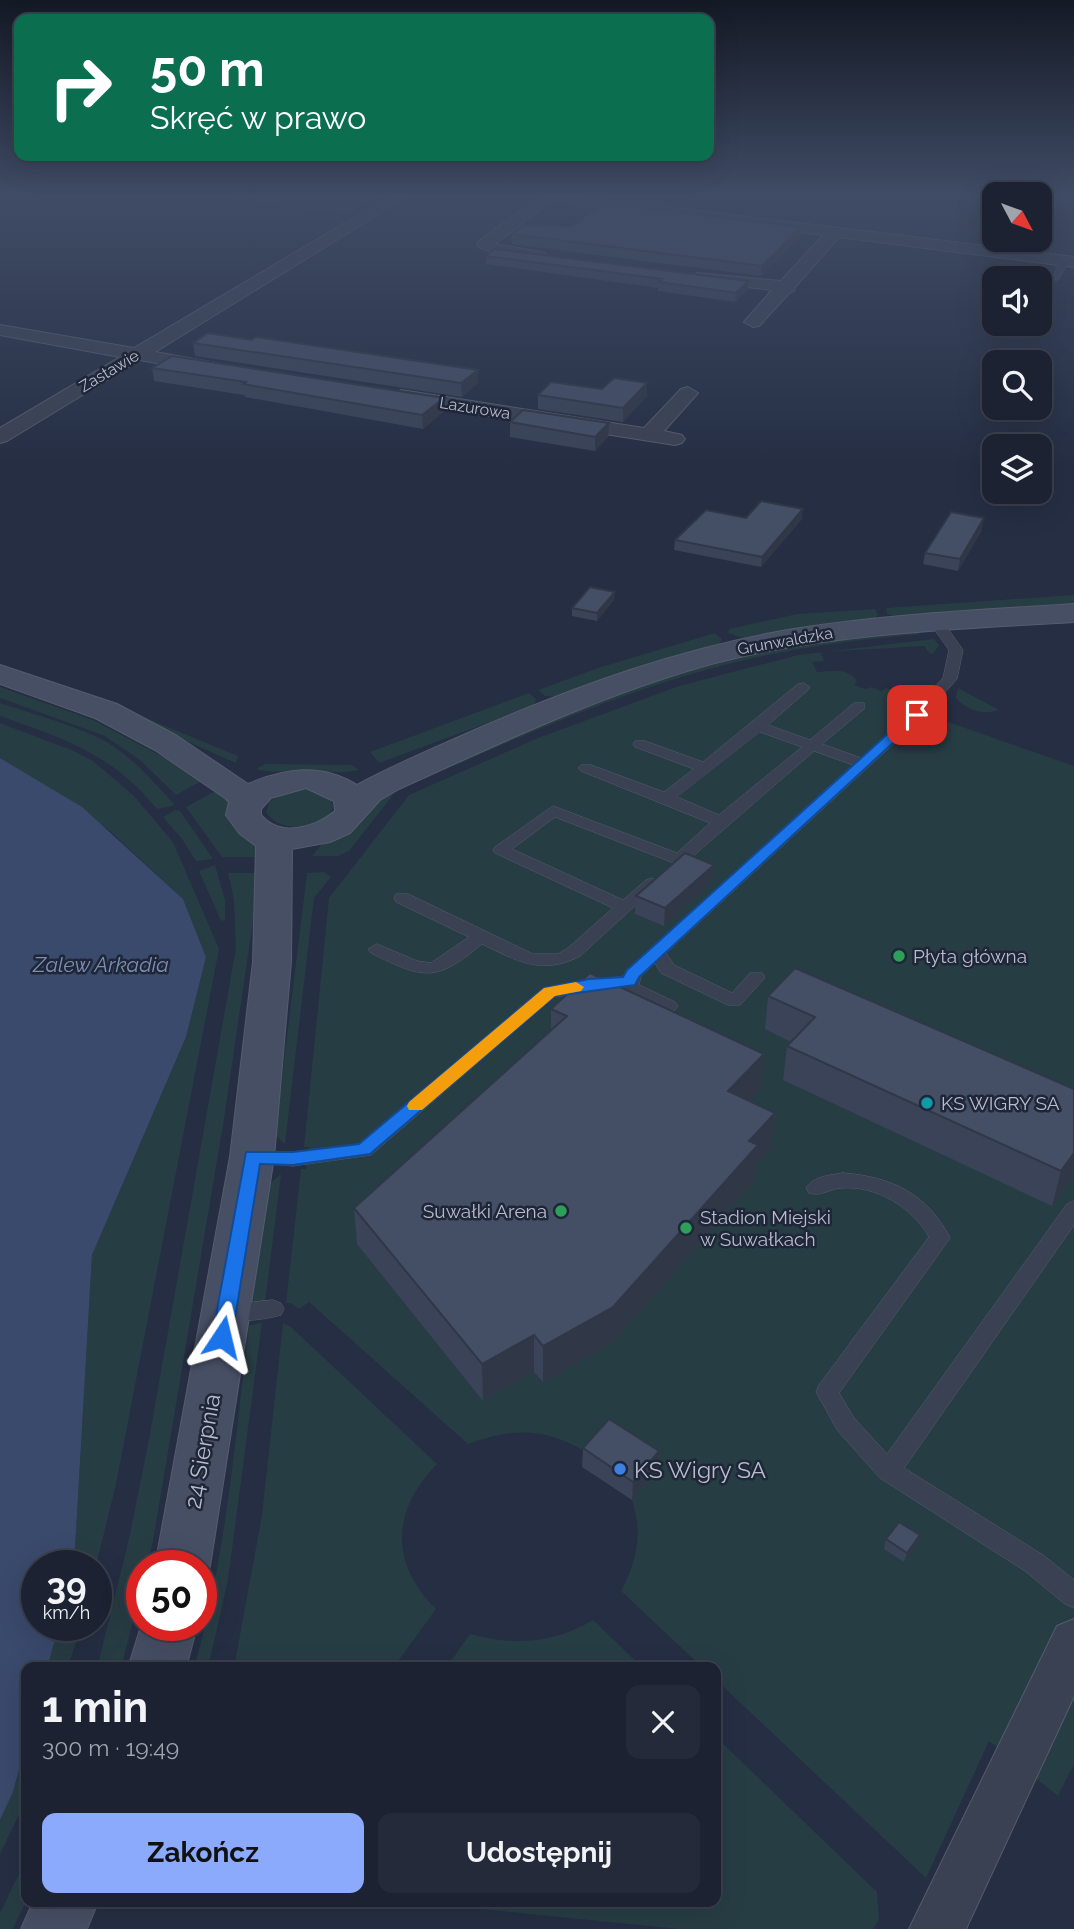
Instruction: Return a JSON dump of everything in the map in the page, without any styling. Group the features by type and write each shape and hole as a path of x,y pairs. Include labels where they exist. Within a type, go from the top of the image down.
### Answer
{"main road":[{"name":"Grunwaldzka","path":"280,781 306,778 325,781 373,771 700,658 806,636 936,622 1074,613"},
{"path":"0,674 106,711 166,743 237,791 248,802"},
{"name":"Grunwaldzka","path":"325,833 339,826 368,793 509,726"},
{"path":"166,743 280,781"},
{"path":"280,781 260,789 248,802 245,816 250,825 266,834 291,838 325,833"},
{"path":"325,781 345,790 352,799 353,808"},
{"name":"24 Sierpnia","path":"272,962 301,863 307,849 325,833"},
{"name":"24 Sierpnia","path":"185,1550 252,1157 272,962 274,846 266,834"},
{"path":"159,1662 165,1641"},
{"path":"54,1929 64,1907"}],"street":[{"name":"Zastawie","path":"0,437 249,287"},
{"path":"753,322 788,287"},
{"path":"0,330 230,370"},
{"name":"Lazurowa","path":"379,393 675,439"},
{"path":"649,435 688,393"},
{"path":"937,1929 1074,1642"}],"lane":[{"path":"670,1006 630,988 629,981 633,974 920,712 950,679 956,650 936,622"},
{"path":"666,798 803,687"},
{"path":"402,898 530,960 561,959 574,952 721,822 859,706"},
{"path":"758,726 863,764"},
{"path":"640,744 705,768"},
{"path":"586,768 721,822"},
{"path":"624,907 501,850 553,811 679,860"},
{"path":"377,949 420,970 444,966 481,936"},
{"path":"657,952 667,970 734,1001 756,977"},
{"path":"252,1157 293,1159 364,1150 550,992 629,981"},
{"path":"816,1188 824,1182 866,1181 908,1200 929,1219 940,1238 827,1392 836,1413 888,1471 1034,1563 1074,1596"},
{"path":"888,1471 1074,1209"},
{"path":"227,1312 273,1309"}],"shaded area":[{"path":"1074,595 1074,606 901,618 887,614 886,608"},
{"path":"875,609 878,615 873,621 746,639 728,633 729,629 797,614"},
{"path":"912,632 923,634 791,650 674,679 559,721 410,785 405,781 555,718 669,675 784,648"},
{"path":"715,633 722,639 719,645 560,697 545,696 538,690 598,668"},
{"path":"934,639 939,645 934,653 930,654 924,646 826,652"},
{"name":"Stadion Miejski w Suwałkach","path":"821,652 824,661 812,662 817,672 845,672 854,677 857,682 854,685 866,689 871,687 881,691 886,688 898,692 911,685 922,685 926,689 911,709 1074,766 1074,1764 1058,1796 989,1741 926,1878 721,1685 721,1662 697,1662 621,1591 637,1547 637,1524 632,1500 641,1488 561,1439 520,1432 468,1444 309,1302 299,1309 286,1303 301,1169 306,1169 309,1147 304,1147 329,898 409,795 538,738 679,686 798,655"},
{"path":"0,665 75,689 238,756 236,763 98,702"},
{"path":"0,687 93,720 205,779 176,795 140,760 105,736 0,698"},
{"path":"958,688 999,710 981,712 970,709 956,698"},
{"path":"529,693 536,699 534,706 379,763 370,752"},
{"path":"0,703 75,728 110,744 139,767 174,804 157,809 140,790 105,761 46,732 0,716"},
{"path":"0,723 93,761 134,796 173,842 219,949 116,1484 100,1550 75,1550 92,1255 186,1037 206,957 183,899 109,830 0,758"},
{"path":"265,764 352,765 359,770 275,772 256,769"},
{"path":"221,788 263,857 222,857 186,807"},
{"path":"298,789 311,790 331,799 333,807 328,815 321,821 301,827 280,824 272,819 266,812 270,801"},
{"path":"386,790 393,795 349,851 338,856 312,856 321,845"},
{"path":"176,810 180,811 213,859 196,861 163,817"},
{"path":"215,865 225,900 225,920 221,921 199,871"},
{"path":"324,872 331,877 314,898 285,1144 275,1135 307,873"},
{"path":"228,873 260,873 224,1119 153,1541 151,1550 126,1550 149,1439 236,948 234,900"},
{"path":"281,1174 265,1302 255,1302 253,1300 268,1185"},
{"path":"262,1322 228,1580 217,1628 217,1568 249,1326"},
{"path":"283,1323 291,1327 437,1464 411,1500 404,1518 402,1537 410,1574 436,1609 397,1662 235,1662 262,1515"},
{"path":"126,1551 128,1641 123,1662 98,1662 104,1641 112,1641 112,1608"},
{"path":"593,1620 637,1662 450,1662 470,1634 518,1641 548,1638"},
{"path":"55,1641 76,1641 70,1662 49,1662"},
{"path":"201,1641 214,1641 209,1662 196,1662"},
{"path":"721,1742 877,1892 879,1919 873,1929 679,1929 461,1907 721,1907"},
{"path":"21,1762 21,1810 0,1854 0,1820 13,1792"},
{"path":"21,1869 21,1907 23,1907 13,1929 0,1929 0,1913"}],"water":[{"name":"Zalew Arkadia","path":"0,758 82,807 183,899 206,957 186,1037 92,1255 75,1550 21,1550 21,1641 55,1641 49,1662 21,1662 21,1762 13,1792 0,1820"}],"building":[{"path":"694,287 742,287 736,293"},
{"path":"208,333 252,340 256,337 478,370 461,383 193,343"},
{"path":"172,356 444,398 422,415 243,384 246,382 152,368"},
{"path":"614,378 647,383 623,408 538,395 551,382 602,389"},
{"path":"523,410 609,423 595,437 510,422"},
{"path":"761,501 803,509 762,557 675,540 706,510 746,518"},
{"path":"951,512 984,518 960,559 925,553"},
{"path":"590,587 615,592 597,613 572,608"},
{"path":"685,853 714,865 665,908 636,896"},
{"path":"795,968 1074,1089 1074,1153 1061,1171 787,1046 815,1017 768,996"},
{"name":"Suwałki Arena","path":"590,973 764,1054 728,1091 775,1113 749,1141 758,1145 613,1307 543,1346 534,1335 482,1364 354,1208 567,1016 551,1009"},
{"path":"609,1419 659,1451 633,1482 583,1448"},
{"path":"899,1522 920,1535 907,1553 886,1539"}],"slow traffic":[{"path":"416,1106 550,992 576,987"}],"place":[{"name":"Płyta główna","path":"899,956"},
{"name":"KS WIGRY SA","path":"927,1103"},
{"name":"Suwałki Arena","path":"561,1211"},
{"name":"Stadion Miejski w Suwałkach","path":"686,1228"},
{"name":"KS Wigry SA","path":"620,1469"}],"route":[{"path":"222,1337 252,1157 293,1159 364,1150 550,992 629,981 633,974 917,715"}]}
